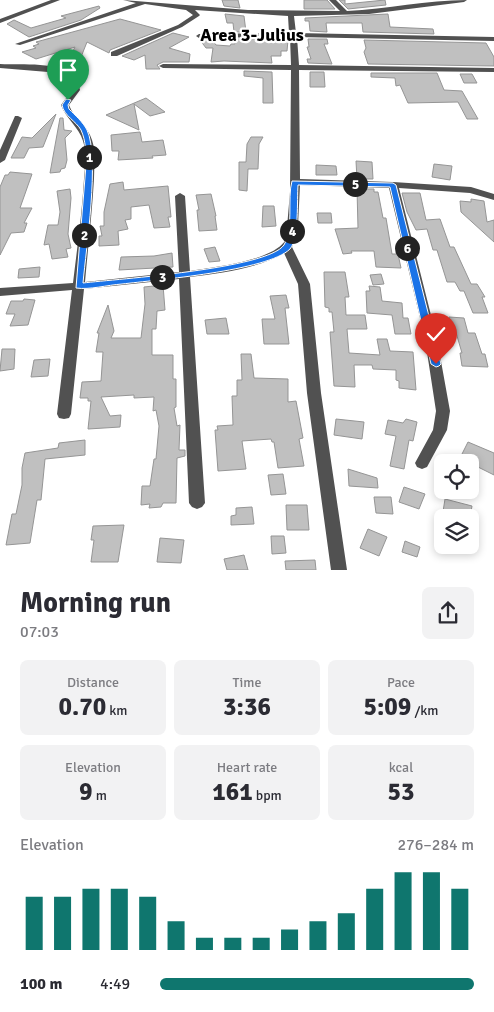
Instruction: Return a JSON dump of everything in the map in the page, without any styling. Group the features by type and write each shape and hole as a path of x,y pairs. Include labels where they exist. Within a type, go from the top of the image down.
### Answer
{"street":[{"path":"0,21 57,0"},
{"path":"126,0 208,9 291,13 345,13 405,8 430,2 464,0"},
{"path":"208,9 210,0"},
{"path":"332,0 345,13"},
{"path":"18,44 144,3"},
{"path":"114,54 180,26 197,15 187,7"},
{"path":"0,292 183,275 269,258 287,247 291,237 295,182 295,66 291,13"},
{"path":"199,36 293,35 494,39"},
{"path":"0,66 54,71 68,74 74,78 76,90 65,105 66,110 83,129 89,145 79,286 64,414"},
{"path":"163,66 295,66 494,70"},
{"path":"0,160 18,118"},
{"path":"295,182 471,190 494,197"},
{"path":"393,185 431,339 444,411 440,430 422,463"},
{"path":"180,196 197,503"},
{"path":"287,247 304,284 314,393 339,570"}],"building":[{"path":"222,0 238,0 240,8 224,6"},
{"path":"304,0 327,0 335,9 304,9"},
{"path":"339,0 345,0 345,4 385,0 386,5 348,9"},
{"path":"99,6 100,8 81,20 29,37 7,24 14,20 31,28 66,18 61,16"},
{"path":"225,14 244,16 246,32 234,32 233,23 227,23"},
{"path":"388,14 390,27 433,29 434,34 363,32 362,23 326,23 327,32 310,31 309,21 305,21 305,18"},
{"path":"120,19 161,30 110,50 109,53 87,42 81,57 70,57 75,47 36,59 22,52 36,48 33,46 39,44 36,42"},
{"path":"173,33 189,37 169,48 190,54 189,62 163,62 157,65 160,69 146,69 145,55 134,60 122,56"},
{"path":"235,39 288,40 287,51 281,51 281,56 271,56 272,63 211,62 213,48 206,48 200,40 212,40 216,45 230,46 235,44"},
{"path":"308,39 327,39 328,44 324,44 332,64 308,63 307,59 311,59 307,47 309,47"},
{"path":"364,40 486,43 494,57 494,66 368,64 364,52 366,48"},
{"path":"244,71 272,72 273,103 263,103 263,78 244,76"},
{"path":"310,72 324,72 325,87 310,87"},
{"path":"371,73 437,73 444,90 462,91 478,119 467,119 458,102 408,103 400,85 396,86 395,78 371,77"},
{"path":"460,74 472,74 477,83 464,83"},
{"path":"146,98 165,112 150,116 134,104 139,130 106,115"},
{"path":"56,114 43,147 29,148 24,158 11,158 22,137 32,138"},
{"path":"60,118 63,118 64,130 72,131 65,138 67,160 65,168 61,169 60,172 50,173"},
{"path":"140,132 142,142 163,140 166,155 152,156 153,158 118,160 119,151 112,151 111,135"},
{"path":"251,137 263,137 259,144 258,169 248,169 247,191 239,190 239,162 246,162 247,144"},
{"path":"356,161 372,162 373,179 357,179"},
{"path":"434,164 452,166 450,180 432,177"},
{"path":"316,165 336,166 337,175 316,175"},
{"path":"10,172 32,174 20,208 32,208 24,223 27,223 24,232 11,233 0,255 0,187 5,175 8,175"},
{"path":"123,182 124,190 168,186 171,217 168,217 170,227 154,228 149,205 131,207 131,219 125,220 128,229 118,231 119,245 99,246 99,236 102,236 100,226 104,226 104,212 110,184"},
{"path":"70,189 68,234 71,248 66,249 68,257 52,259 49,244 44,245 48,225 58,225 60,212 57,191"},
{"path":"357,189 374,189 374,192 378,192 383,218 386,218 392,254 398,254 401,268 376,267 374,251 351,251 352,253 343,254 335,229 358,228"},
{"path":"402,193 420,193 426,220 440,219 450,247 454,247 471,284 477,284 485,297 482,297 488,313 473,313 464,291 460,291 455,282 447,282 437,250 433,250 427,229 416,230 407,212"},
{"path":"211,194 217,230 199,231 197,210 199,210 196,195"},
{"path":"471,199 484,201 487,222 494,220 494,242 461,212 460,201 471,202"},
{"path":"263,206 274,206 276,226 262,227"},
{"path":"317,213 331,213 332,223 318,223"},
{"path":"215,247 220,261 209,262 204,249"},
{"path":"172,253 173,267 119,270 121,257 154,256"},
{"path":"40,267 39,277 18,278 19,269"},
{"path":"324,272 345,272 349,297 345,297 346,315 365,315 367,329 347,329 349,353 380,355 377,339 387,339 390,351 413,352 416,390 399,388 399,381 396,380 396,370 373,369 372,365 354,365 355,387 334,386 330,332 334,332 332,312 329,312 329,308 325,307"},
{"path":"381,274 384,284 373,285 370,275"},
{"path":"163,285 165,310 157,311 156,329 152,329 152,355 173,355 173,379 176,379 176,407 174,408 177,426 180,425 179,450 185,450 185,456 177,458 176,503 163,503 161,507 149,508 150,504 141,505 142,486 150,486 154,459 156,459 159,426 156,410 153,411 154,397 134,398 134,395 101,397 110,416 121,415 120,427 88,429 91,401 88,401 88,398 80,398 82,382 101,381 103,352 96,352 99,333 97,333 108,305 114,331 111,338 141,338 145,304 144,287"},
{"path":"369,286 380,287 382,301 402,303 403,318 408,318 411,334 395,334 392,315 367,313 366,291 370,291"},
{"path":"286,295 289,308 285,308 289,344 264,344 262,319 275,319 270,296"},
{"path":"24,299 35,300 28,325 10,326 15,314 6,314 11,301 23,301"},
{"path":"449,317 464,318 468,333 475,333 482,354 485,354 488,367 462,366 460,353 462,353 455,329 452,329"},
{"path":"226,318 229,334 207,334 205,320"},
{"path":"2,349 15,349 14,369 0,371"},
{"path":"241,354 251,354 254,378 288,379 288,402 296,401 303,438 299,439 304,466 278,468 274,442 271,439 242,441 246,469 218,471 215,430 218,430 217,426 233,425 232,396 237,396 237,380 242,380"},
{"path":"50,359 48,376 31,377 34,360"},
{"path":"336,419 364,422 362,439 334,435"},
{"path":"406,419 417,422 413,441 409,440 404,469 390,466 396,436 385,434 388,420 403,423"},
{"path":"85,440 85,455 45,459 41,500 37,500 30,543 6,545 12,514 16,514 22,485 22,468 25,453 58,448 59,443"},
{"path":"468,442 494,453 494,475 479,468 479,454 462,454"},
{"path":"348,469 377,478 378,488 349,486"},
{"path":"283,474 286,494 271,495 268,475"},
{"path":"404,487 425,494 419,509 399,502"},
{"path":"374,497 391,497 393,514 376,513"},
{"path":"445,499 472,506 472,509 443,509"},
{"path":"286,505 307,505 309,530 287,530"},
{"path":"252,507 254,524 231,525 231,516 236,515 236,508"},
{"path":"124,525 118,562 91,562 94,540 91,540 93,526"},
{"path":"368,529 387,537 379,556 360,548"},
{"path":"271,536 284,536 286,553 272,554"},
{"path":"160,538 184,540 181,563 157,562"},
{"path":"405,541 420,547 417,557 402,552"},
{"path":"244,555 248,570 227,570 224,559"},
{"path":"315,560 316,570 286,570 285,561"}],"district":[{"name":"Area 3-Julius","path":"252,35"}],"route":[{"path":"68,100 65,105 66,110 83,129 89,145 85,224 79,286 183,275 269,258 287,247 291,237 295,182 393,185 408,251 421,295 436,364"}]}
